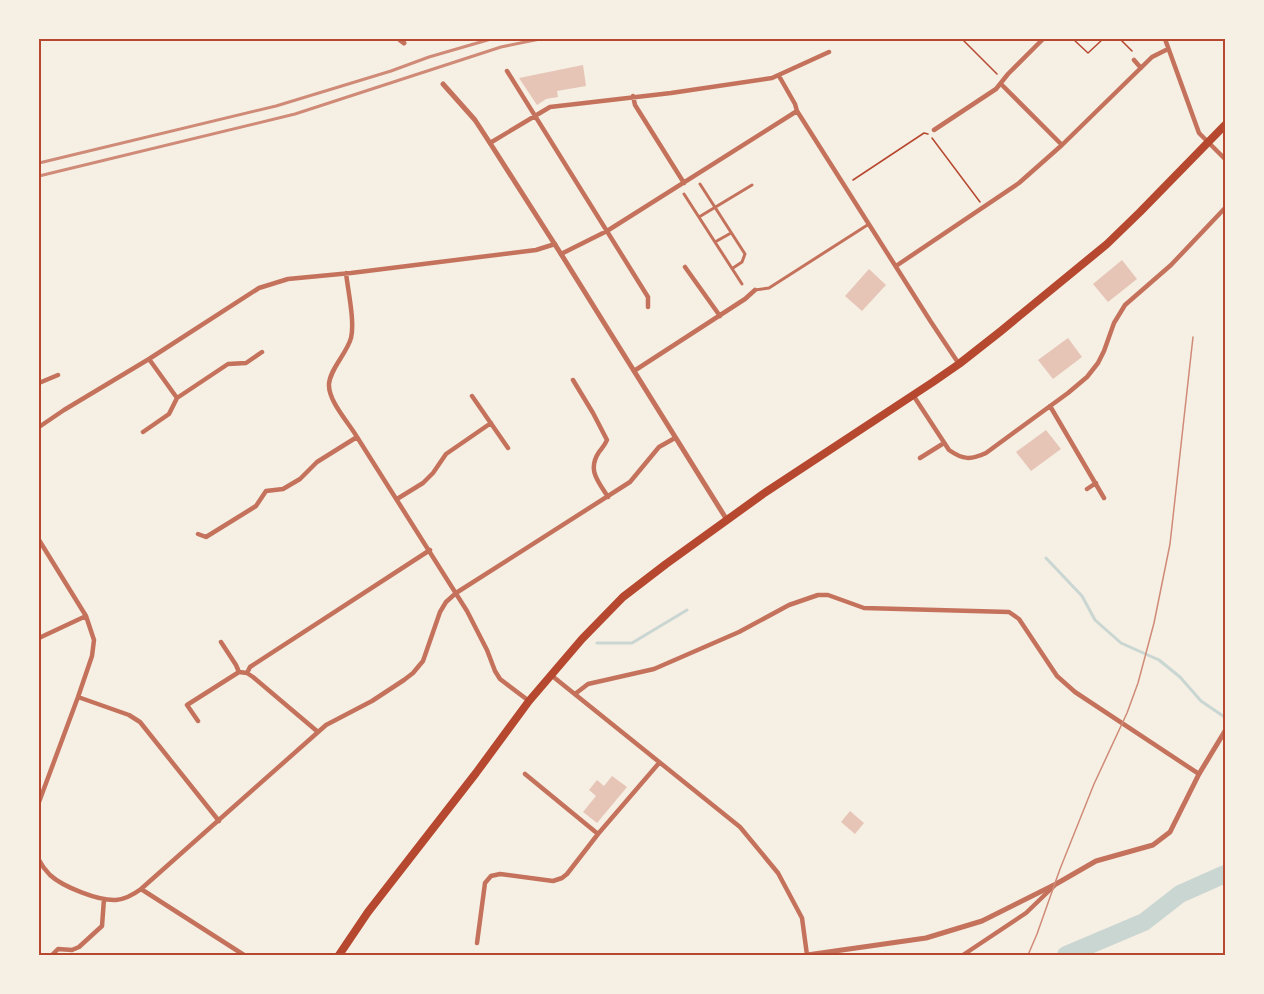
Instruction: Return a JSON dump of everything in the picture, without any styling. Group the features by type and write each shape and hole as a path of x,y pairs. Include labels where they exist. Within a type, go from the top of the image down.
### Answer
{"highway":[{"path":"339,955 368,912 529,701 582,639 623,597 727,520 959,364 1107,244 1225,124"}],"street":[{"path":"934,130 1001,84 1004,78 1043,39"},
{"path":"1165,39 1198,133 1225,159"},
{"path":"896,266 1019,183 1062,145 1152,57 1168,49"},
{"path":"490,143 550,107 772,78 829,52"},
{"path":"1134,60 1141,68"},
{"path":"507,71 648,297 648,308"},
{"path":"779,76 795,104 796,111 959,364"},
{"path":"443,84 475,120 490,143 727,520"},
{"path":"1001,84 1062,145"},
{"path":"633,96 635,105 684,183"},
{"path":"561,254 607,231 796,111"},
{"path":"700,184 745,254 741,262 733,268"},
{"path":"699,217 752,185"},
{"path":"684,194 742,284"},
{"path":"913,395 949,450 962,458 976,458 986,453 1087,377 1098,363 1113,323 1125,305 1171,266 1225,208"},
{"path":"634,371 746,299 755,290 769,288 869,224"},
{"path":"715,242 731,233"},
{"path":"39,426 259,288 288,279 536,250 555,244"},
{"path":"685,267 720,316"},
{"path":"346,273 351,336 344,354 331,375 329,385 335,404 456,593 480,635 495,671 501,679 529,701"},
{"path":"143,432 169,414 177,398 228,364 246,363 262,352"},
{"path":"149,359 177,398"},
{"path":"39,383 58,375"},
{"path":"573,380 607,440 595,459 593,471 608,497"},
{"path":"472,396 508,448"},
{"path":"1050,406 1104,498"},
{"path":"397,499 423,483 446,454 491,423"},
{"path":"198,534 206,537 229,525 256,506 266,491 283,489 300,479 317,462 357,437"},
{"path":"39,860 51,876 60,882 104,899 117,900 130,897 326,725 372,701 413,673 423,660 440,612 446,602 456,593 630,482 659,447 675,438"},
{"path":"920,458 944,443"},
{"path":"1087,489 1096,483"},
{"path":"39,540 86,616 94,640 92,656 39,802"},
{"path":"247,673 250,667 430,550"},
{"path":"575,694 588,684 654,669 739,632 789,605 818,595 828,595 864,608 1009,612 1019,619 1057,676 1075,692 1199,774"},
{"path":"39,638 86,616"},
{"path":"221,642 239,672"},
{"path":"198,721 187,705 239,672 247,673 318,732"},
{"path":"551,675 740,827 778,873 802,918 807,955 926,938 982,921 1056,885 1096,861 1153,845 1170,832 1199,774 1225,731"},
{"path":"78,697 129,715 140,722 219,821"},
{"path":"477,943 485,883 491,876 500,874 553,881 562,878 659,763"},
{"path":"525,774 598,834"},
{"path":"963,955 1026,913 1056,885"},
{"path":"141,889 244,955"},
{"path":"52,955 58,949 72,952 102,926 104,899"}],"path":[{"path":"962,39 999,77"},
{"path":"1073,39 1088,53 1103,39"},
{"path":"1120,39 1135,54"},
{"path":"853,180 924,133 929,134 978,198 983,208"}],"building":[{"path":"583,65 586,86 557,91 558,97 546,99 537,105 519,78"},
{"path":"1122,260 1137,279 1108,302 1093,284"},
{"path":"869,269 886,285 862,311 845,296"},
{"path":"1068,338 1082,357 1053,379 1038,360"},
{"path":"1046,430 1061,449 1031,471 1016,452"},
{"path":"612,776 627,787 597,823 583,812 596,796 589,790 597,780 604,786"},
{"path":"850,811 864,823 855,834 841,822"}],"waterway":[{"path":"1046,558 1082,596 1095,620 1121,643 1159,660 1180,677 1201,701 1223,716"},
{"path":"597,643 632,643 687,610"},
{"path":"1066,955 1144,922 1180,894 1225,874"}],"tram line":[{"path":"1028,955 1094,784 1127,713 1138,683 1154,623 1170,544 1193,337"}],"railway":[{"path":"39,163 276,106 491,39"},
{"path":"39,176 295,114 501,47 540,39"}]}
